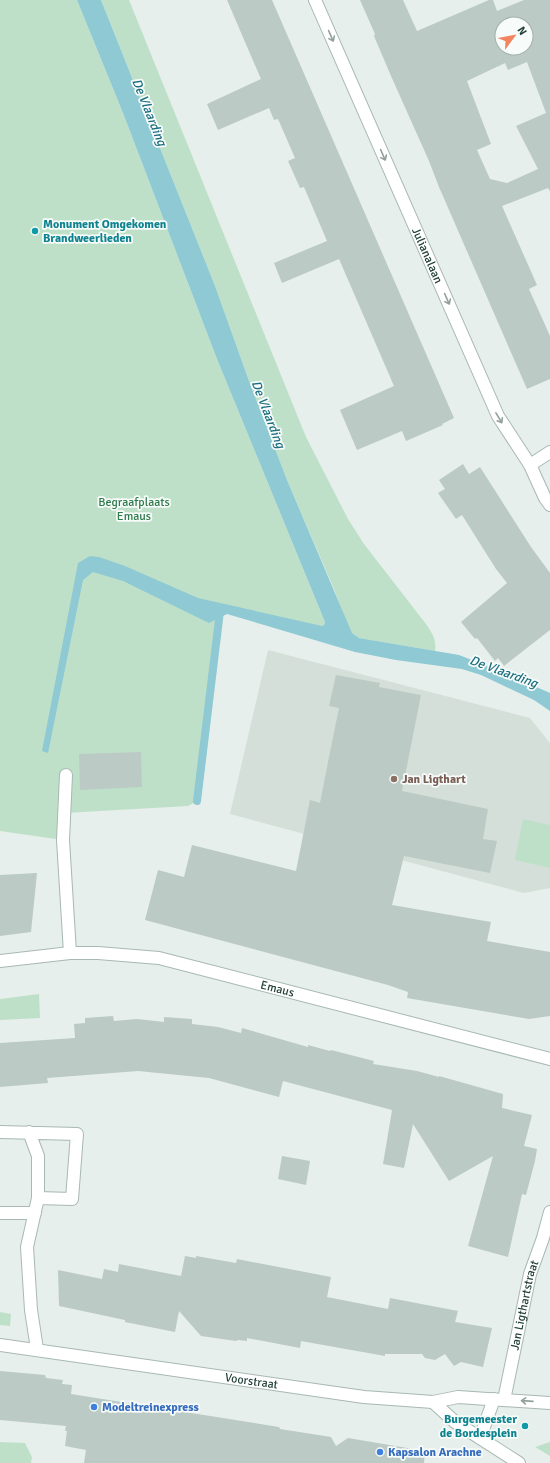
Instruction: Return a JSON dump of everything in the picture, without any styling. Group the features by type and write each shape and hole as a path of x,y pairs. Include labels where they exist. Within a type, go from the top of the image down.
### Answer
{"street":[{"name":"Julianalaan","path":"315,0 498,416 530,465 545,498 550,505"},
{"path":"530,465 550,452"},
{"path":"66,775 63,840 70,953"},
{"name":"Emaus","path":"0,962 70,953 98,953 159,958 550,1059"},
{"path":"0,1132 77,1134 72,1199 38,1198"},
{"path":"29,1132 38,1156 38,1198 27,1247 31,1310 37,1349"},
{"name":"Jan Ligthartstraat","path":"499,1399 530,1274 543,1238 550,1212"},
{"path":"0,1213 35,1213"},
{"name":"Voorstraat","path":"0,1344 364,1397 433,1402 458,1397 499,1399"},
{"path":"480,1438 499,1399 550,1403"},
{"path":"433,1402 455,1422 519,1463"}],"shaded area":[{"name":"Jan Ligthart","path":"268,650 530,718 550,743 550,888 524,893 230,814"}],"green space":[{"name":"Begraafplaats Emaus","path":"0,0 77,0 123,113 217,359 325,622 322,626 220,611 197,801 188,806 65,813 63,840 0,831"},
{"path":"101,0 129,0 306,437 348,519 364,544 430,630 435,640 435,651 359,638 349,629 334,589 287,480 215,286"},
{"path":"523,819 550,825 550,868 515,860"},
{"path":"39,994 40,1018 0,1020 0,999"},
{"path":"0,1312 11,1314 10,1326 0,1325"},
{"path":"0,1442 25,1443 32,1457 31,1463 0,1463"},
{"path":"550,1442 550,1456 535,1447"}],"water":[{"path":"77,0 101,0 215,286 287,480 352,633 359,638 459,655 500,671 550,693 550,711 534,700 481,675 462,669 396,660 355,652 227,614 209,623 123,581 93,572 83,580 48,753 42,751 78,563 90,556 99,557 125,566 198,598 322,626 325,622 217,359 123,113"}],"building":[{"path":"227,0 272,0 454,418 442,424 443,425 406,441 402,431 357,450 340,410 394,386 339,259 282,283 274,263 327,241 304,187 300,188 288,161 295,158 278,119 274,120 269,108 218,130 207,104 261,79"},
{"path":"360,0 403,0 417,31 489,0 493,0 497,11 524,0 550,0 550,191 548,188 502,206 537,285 529,289 550,336 550,379 527,389 374,36 375,34","holes":["527,62 546,113 516,126 538,169 507,183 490,179 477,150 491,144 467,81 505,63 508,70"]},
{"path":"463,464 469,474 480,467 531,547 550,573 550,630 504,666 498,658 495,661 477,638 475,639 461,622 507,583 496,569 462,515 456,519 438,493 445,489 439,480"},
{"path":"336,675 380,683 379,687 421,695 402,791 488,809 483,839 497,841 490,873 404,856 392,905 491,922 487,941 550,952 550,1016 529,1019 407,998 408,992 388,985 145,920 158,870 184,877 192,845 296,871 310,800 320,803 339,708 329,706"},
{"path":"141,752 142,787 80,790 79,754"},
{"path":"37,873 31,932 0,936 0,875"},
{"path":"113,1016 114,1021 137,1019 164,1022 164,1017 192,1019 192,1024 218,1027 241,1033 242,1028 308,1047 308,1045 374,1061 373,1064 439,1076 503,1094 502,1108 532,1115 524,1146 537,1149 526,1195 522,1194 508,1257 468,1246 493,1156 449,1181 413,1124 404,1168 383,1164 392,1110 283,1081 279,1097 209,1078 138,1071 47,1078 48,1083 0,1087 0,1043 75,1038 74,1024 85,1023 85,1018"},
{"path":"282,1156 310,1161 306,1185 278,1179"},
{"path":"185,1256 196,1258 196,1256 236,1263 237,1259 331,1277 327,1297 388,1309 390,1298 458,1311 455,1322 492,1328 483,1367 461,1362 454,1366 445,1354 435,1360 425,1358 422,1354 385,1354 385,1356 301,1341 300,1348 247,1338 247,1341 236,1341 201,1336 179,1311 175,1332 59,1306 58,1270 102,1279 104,1269 118,1272 119,1264 181,1276"},
{"path":"0,1371 45,1375 46,1378 63,1380 62,1384 72,1385 71,1394 279,1427 280,1429 331,1437 336,1446 348,1438 425,1451 424,1463 84,1463 86,1450 65,1446 67,1431 65,1431 66,1426 0,1420"}],"waterway":[{"path":"197,801 220,611"}],"place":[{"name":"Monument Omgekomen Brandweerlieden","path":"35,231"},
{"name":"Jan Ligthart","path":"394,779"},
{"name":"Modeltreinexpress","path":"94,1407"},
{"name":"Burgemeester de Bordesplein","path":"525,1426"},
{"name":"Kapsalon Arachne","path":"380,1452"}],"water label":[{"name":"De Vlaarding","path":"150,112"},
{"name":"De Vlaarding","path":"269,414"},
{"name":"De Vlaarding","path":"504,671"}]}
